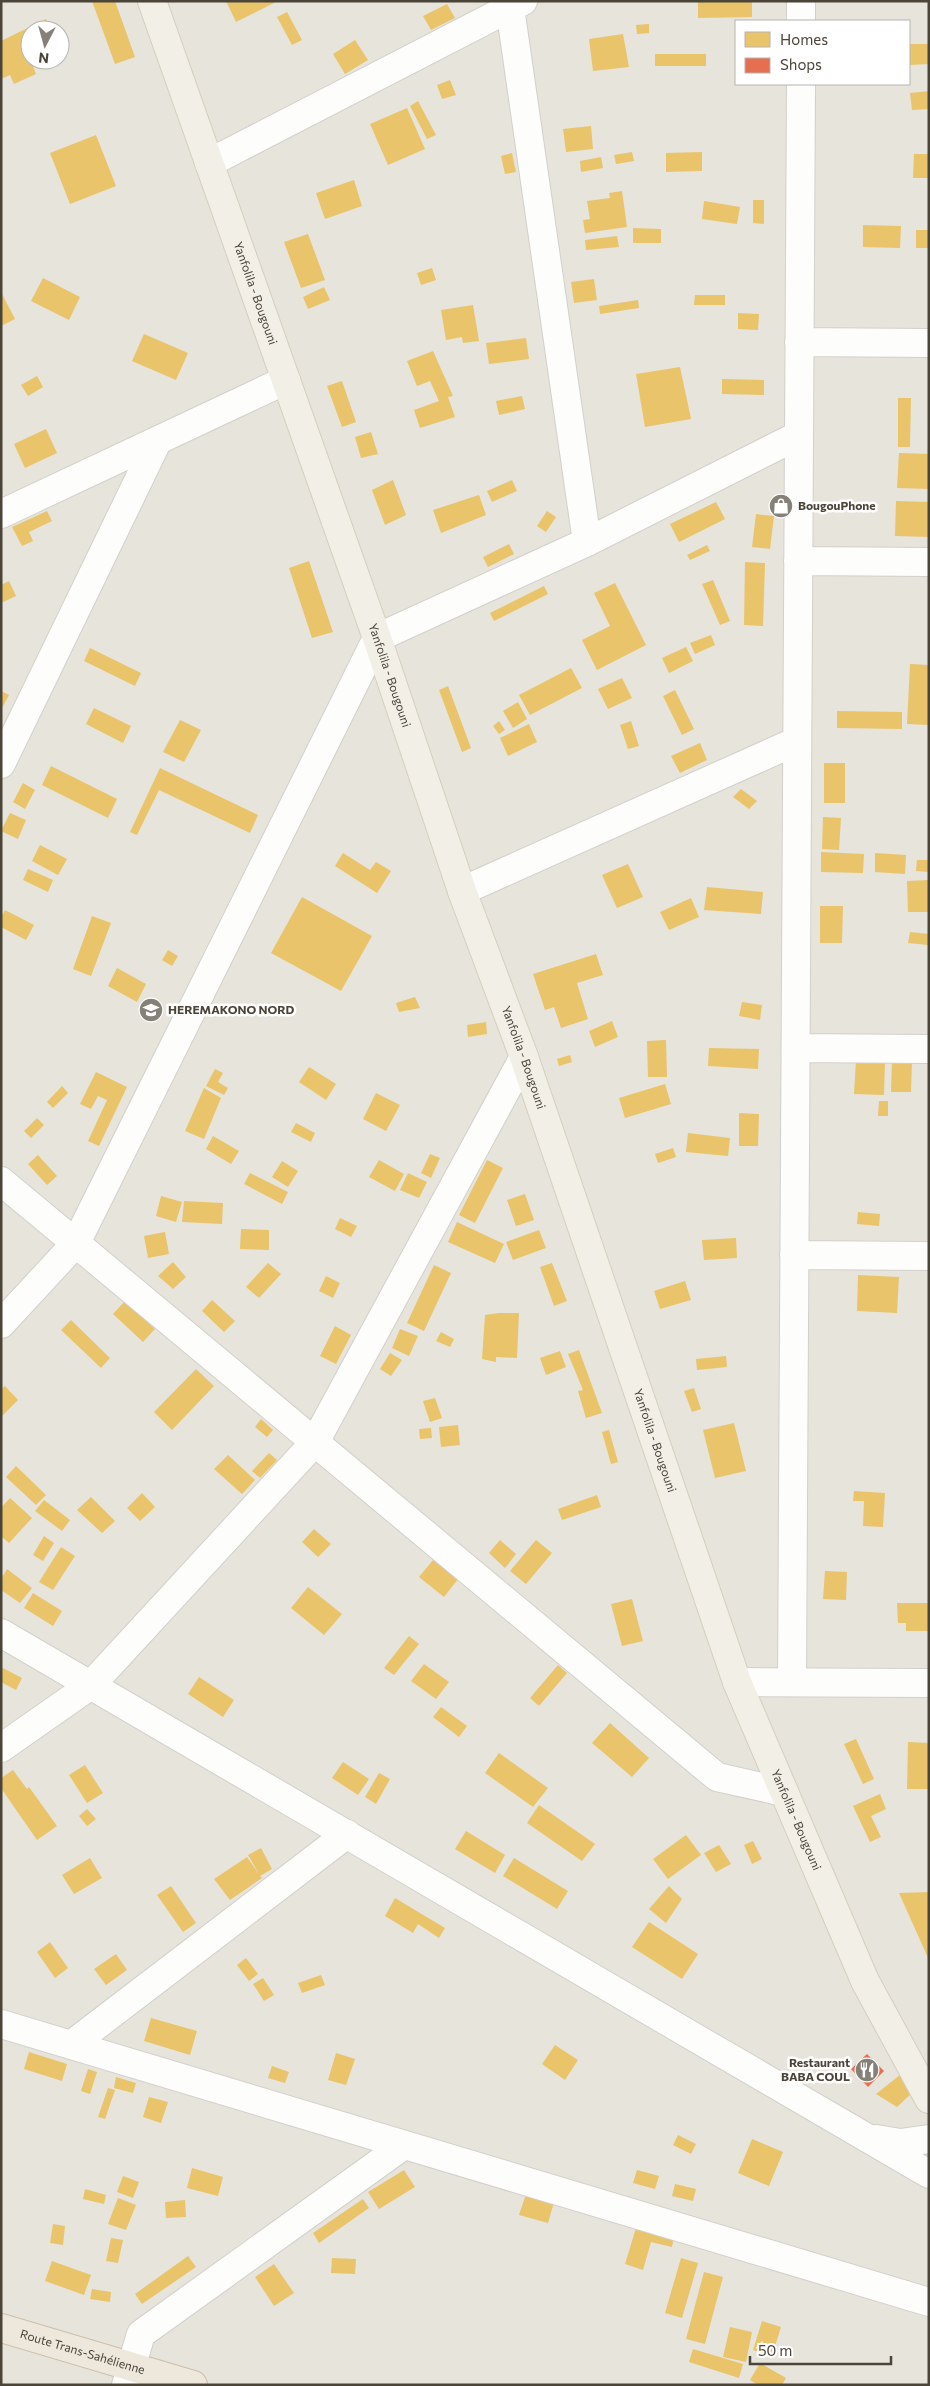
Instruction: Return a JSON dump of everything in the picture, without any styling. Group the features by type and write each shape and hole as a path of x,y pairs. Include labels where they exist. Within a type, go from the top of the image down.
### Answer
{"highway":[{"name":"Route Trans-Sahélienne","path":"1,2328 129,2376 193,2385"}],"main road":[{"name":"Yanfolila - Bougouni","path":"152,1 377,638 462,891 524,1057 737,1682 866,1982 929,2099"}],"street":[{"path":"801,1 801,20"},
{"path":"209,163 514,4 587,542"},
{"path":"792,1682 801,85"},
{"path":"799,342 929,343"},
{"path":"1,514 286,380"},
{"path":"1,1324 76,1243 377,638 587,542 799,435"},
{"path":"1,764 158,440"},
{"path":"798,561 929,562"},
{"path":"462,891 797,741"},
{"path":"796,1048 929,1049"},
{"path":"1,1748 92,1685 315,1442 524,1057"},
{"path":"1,1181 717,1777 784,1792"},
{"path":"794,1255 929,1256"},
{"path":"1,1633 929,2174"},
{"path":"737,1682 929,1683"},
{"path":"71,2045 347,1834"},
{"path":"1,2024 929,2302"},
{"path":"862,2136 900,2144 929,2139"},
{"path":"129,2376 141,2334 404,2145"}],"shaded area":[{"path":"1,1 929,1 929,2385 1,2385"}],"building: Homes":[{"path":"92,1 115,1 135,57 115,64"},
{"path":"226,1 278,1 236,22"},
{"path":"698,1 752,1 752,17 698,18"},
{"path":"447,4 455,18 431,30 423,16"},
{"path":"287,12 302,40 292,45 277,17"},
{"path":"649,24 649,33 637,34 636,25"},
{"path":"20,32 20,70 34,70 36,74 14,84 10,75 1,79 1,41"},
{"path":"623,34 629,67 593,71 589,39"},
{"path":"355,40 368,60 345,74 333,54"},
{"path":"910,44 929,44 929,64 910,65"},
{"path":"655,54 706,54 706,66 655,66"},
{"path":"450,80 456,95 442,99 437,85"},
{"path":"929,91 929,109 912,110 910,93"},
{"path":"418,101 436,135 427,139 410,106"},
{"path":"407,108 425,149 388,165 370,124"},
{"path":"591,126 593,149 566,152 563,129"},
{"path":"96,135 116,186 70,204 50,153"},
{"path":"632,152 634,161 616,164 614,155"},
{"path":"702,152 702,171 666,172 666,153"},
{"path":"512,153 516,172 505,174 501,156"},
{"path":"914,154 929,154 929,178 913,178"},
{"path":"601,157 603,168 581,172 580,161"},
{"path":"354,180 362,206 325,219 316,193"},
{"path":"622,191 627,227 585,233 583,220 590,219 587,201 610,198 609,193"},
{"path":"753,200 764,200 764,224 753,223"},
{"path":"704,201 740,207 737,224 702,219"},
{"path":"863,225 901,226 900,248 863,247"},
{"path":"633,228 661,229 661,243 633,243"},
{"path":"916,230 929,230 929,248 916,248"},
{"path":"308,234 325,280 301,288 284,242"},
{"path":"617,236 619,247 586,250 585,240"},
{"path":"432,268 436,280 421,285 417,273"},
{"path":"43,278 80,297 69,320 31,301"},
{"path":"594,279 597,300 574,303 571,282"},
{"path":"324,287 330,300 308,309 303,297"},
{"path":"1,292 15,319 1,326"},
{"path":"695,295 725,295 725,305 694,305"},
{"path":"638,300 639,308 600,314 599,306"},
{"path":"473,305 479,341 463,343 462,337 446,340 441,310"},
{"path":"738,313 759,314 758,330 738,329"},
{"path":"144,334 188,353 176,380 132,361"},
{"path":"526,338 529,359 489,364 486,343"},
{"path":"433,351 453,396 448,397 455,417 420,428 414,410 439,401 430,381 417,386 407,361"},
{"path":"680,367 691,419 645,427 636,374"},
{"path":"37,376 43,387 28,396 21,385"},
{"path":"722,379 764,380 764,395 722,394"},
{"path":"342,381 356,422 342,427 327,386"},
{"path":"522,396 525,409 499,415 496,401"},
{"path":"898,398 911,398 910,447 898,447"},
{"path":"46,429 57,453 25,468 14,444"},
{"path":"371,432 378,454 361,458 355,437"},
{"path":"899,453 929,454 929,489 897,488"},
{"path":"393,480 406,515 385,525 372,490"},
{"path":"512,480 517,491 492,502 487,491"},
{"path":"479,495 486,515 441,533 433,510"},
{"path":"896,501 929,502 929,537 895,536"},
{"path":"716,502 725,519 679,542 670,524"},
{"path":"47,511 52,521 29,532 33,541 22,546 12,527"},
{"path":"547,511 556,517 546,532 537,526"},
{"path":"756,514 774,516 770,549 752,547"},
{"path":"509,544 514,554 488,567 483,557"},
{"path":"707,545 710,551 690,560 687,555"},
{"path":"309,561 333,632 312,638 289,568"},
{"path":"745,562 765,563 763,626 744,625"},
{"path":"713,580 730,621 720,625 702,584"},
{"path":"9,581 16,596 1,603 1,585"},
{"path":"615,583 646,645 597,670 582,640 610,626 594,593"},
{"path":"544,586 548,594 494,621 490,613"},
{"path":"711,635 715,645 695,654 690,643"},
{"path":"686,647 693,661 669,673 662,658"},
{"path":"90,648 141,673 135,686 84,661"},
{"path":"910,664 929,665 929,725 907,724"},
{"path":"571,668 582,688 530,715 519,695"},
{"path":"622,678 632,698 608,709 598,689"},
{"path":"448,686 471,748 462,752 439,690"},
{"path":"675,690 694,729 682,735 663,696"},
{"path":"1,691 9,695 1,710"},
{"path":"518,702 527,719 513,728 503,711"},
{"path":"94,708 131,726 123,743 86,724"},
{"path":"837,711 902,712 902,729 837,728"},
{"path":"180,720 201,730 184,762 163,752"},
{"path":"499,721 505,730 499,734 493,726"},
{"path":"631,721 639,746 628,749 620,725"},
{"path":"529,724 537,742 508,756 500,738"},
{"path":"700,743 707,760 680,773 671,756"},
{"path":"824,763 845,763 845,803 824,803"},
{"path":"51,766 117,799 108,818 42,785"},
{"path":"160,768 258,815 250,833 159,790 137,835 130,832"},
{"path":"23,783 35,790 25,809 13,802"},
{"path":"741,789 757,801 749,809 733,797"},
{"path":"10,813 26,820 18,839 1,831"},
{"path":"823,817 841,818 839,850 822,849"},
{"path":"40,845 67,859 58,875 32,861"},
{"path":"821,852 864,854 863,873 821,872"},
{"path":"343,853 370,870 376,862 391,871 377,893 335,866"},
{"path":"875,853 906,855 905,874 875,872"},
{"path":"917,860 929,860 929,872 916,871"},
{"path":"628,864 643,897 617,908 602,875"},
{"path":"28,869 53,880 48,892 23,880"},
{"path":"929,880 928,912 908,912 907,881"},
{"path":"707,887 763,892 761,914 704,910"},
{"path":"302,897 372,936 341,991 271,953"},
{"path":"691,898 699,917 669,930 660,912"},
{"path":"820,906 843,906 842,943 820,943"},
{"path":"5,910 34,925 26,940 1,927 1,918"},
{"path":"92,916 111,923 91,976 73,969"},
{"path":"910,932 929,934 928,945 908,943"},
{"path":"168,950 178,956 172,966 162,960"},
{"path":"596,954 603,975 577,983 588,1019 561,1028 554,1007 545,1010 533,974"},
{"path":"117,968 146,984 137,1002 108,986"},
{"path":"415,997 420,1008 399,1012 396,1003"},
{"path":"742,1002 762,1005 760,1020 739,1016"},
{"path":"612,1021 618,1037 595,1047 589,1031"},
{"path":"486,1022 487,1034 468,1037 467,1025"},
{"path":"666,1040 667,1077 648,1077 647,1041"},
{"path":"709,1048 759,1049 758,1069 708,1066"},
{"path":"570,1055 572,1062 559,1066 557,1059"},
{"path":"856,1060 885,1061 884,1095 854,1094"},
{"path":"892,1060 912,1061 911,1092 891,1092"},
{"path":"309,1067 336,1084 326,1100 299,1082"},
{"path":"215,1069 223,1073 218,1082 228,1088 224,1095 206,1086"},
{"path":"96,1072 127,1087 99,1146 88,1141 107,1100 98,1096 91,1109 80,1104"},
{"path":"665,1084 671,1104 625,1118 619,1098"},
{"path":"62,1086 68,1093 53,1108 47,1102"},
{"path":"204,1088 221,1098 204,1139 185,1131"},
{"path":"376,1093 400,1105 386,1131 363,1119"},
{"path":"879,1101 888,1101 888,1116 878,1116"},
{"path":"739,1113 759,1114 758,1146 739,1146"},
{"path":"37,1118 44,1125 31,1138 24,1131"},
{"path":"296,1123 315,1133 311,1142 291,1132"},
{"path":"688,1133 730,1138 728,1156 686,1152"},
{"path":"213,1136 239,1151 231,1164 206,1149"},
{"path":"673,1148 676,1157 658,1163 655,1154"},
{"path":"430,1154 440,1158 431,1178 421,1173"},
{"path":"38,1155 57,1176 47,1185 28,1164"},
{"path":"379,1160 404,1174 395,1191 369,1177"},
{"path":"487,1160 503,1168 475,1223 459,1215"},
{"path":"282,1161 298,1171 288,1187 272,1177"},
{"path":"250,1173 288,1192 282,1204 244,1184"},
{"path":"408,1173 427,1182 419,1198 400,1190"},
{"path":"525,1194 534,1220 516,1226 507,1200"},
{"path":"161,1196 182,1202 176,1222 156,1216"},
{"path":"184,1201 223,1203 222,1224 182,1222"},
{"path":"858,1212 880,1214 879,1226 857,1224"},
{"path":"340,1218 357,1226 351,1237 335,1229"},
{"path":"457,1222 504,1244 495,1263 448,1242"},
{"path":"241,1229 269,1230 269,1250 240,1249"},
{"path":"539,1230 546,1248 513,1260 506,1242"},
{"path":"165,1232 169,1254 148,1258 144,1236"},
{"path":"736,1238 737,1258 704,1260 702,1240"},
{"path":"173,1262 186,1277 173,1289 158,1276"},
{"path":"268,1263 281,1274 259,1298 246,1287"},
{"path":"552,1263 567,1301 554,1306 540,1267"},
{"path":"434,1265 451,1273 424,1331 407,1323"},
{"path":"858,1275 899,1277 897,1313 857,1311"},
{"path":"326,1276 340,1283 333,1298 319,1291"},
{"path":"685,1281 691,1300 660,1309 654,1291"},
{"path":"212,1300 235,1321 224,1332 202,1311"},
{"path":"125,1301 155,1329 143,1342 113,1314"},
{"path":"519,1313 517,1358 496,1357 496,1362 482,1359 485,1315"},
{"path":"71,1320 110,1358 101,1368 61,1330"},
{"path":"335,1326 351,1335 336,1364 320,1356"},
{"path":"400,1329 418,1336 409,1356 392,1348"},
{"path":"441,1332 454,1339 450,1347 436,1341"},
{"path":"579,1350 602,1413 586,1418 578,1391 583,1390 568,1354"},
{"path":"560,1351 566,1367 546,1375 540,1358"},
{"path":"390,1353 402,1360 391,1376 380,1369"},
{"path":"726,1356 727,1367 697,1370 696,1359"},
{"path":"196,1369 214,1386 172,1430 154,1412"},
{"path":"5,1386 18,1400 1,1417 1,1389"},
{"path":"694,1388 701,1409 692,1412 684,1391"},
{"path":"435,1398 442,1418 430,1422 423,1401"},
{"path":"261,1419 273,1430 267,1437 255,1427"},
{"path":"734,1423 746,1471 715,1478 703,1430"},
{"path":"458,1425 460,1445 441,1447 439,1427"},
{"path":"431,1428 432,1438 420,1439 419,1429"},
{"path":"609,1430 618,1462 611,1464 602,1432"},
{"path":"269,1453 277,1460 260,1478 252,1471"},
{"path":"228,1455 255,1480 242,1494 214,1469"},
{"path":"16,1466 46,1495 36,1505 6,1477"},
{"path":"854,1491 885,1493 883,1527 863,1526 864,1501 853,1501"},
{"path":"142,1493 155,1507 140,1521 127,1508"},
{"path":"597,1495 601,1507 562,1520 558,1509"},
{"path":"91,1497 115,1521 102,1533 77,1510"},
{"path":"10,1498 32,1518 9,1543 1,1536 1,1508"},
{"path":"44,1500 70,1520 62,1531 35,1511"},
{"path":"314,1529 331,1544 318,1557 302,1542"},
{"path":"44,1536 54,1543 43,1561 33,1555"},
{"path":"500,1540 516,1554 505,1568 489,1553"},
{"path":"536,1540 552,1553 526,1584 510,1571"},
{"path":"61,1547 75,1556 53,1590 39,1582"},
{"path":"433,1560 458,1579 444,1597 419,1577"},
{"path":"7,1569 32,1588 20,1603 1,1590 1,1579"},
{"path":"825,1571 847,1572 846,1600 823,1599"},
{"path":"308,1587 342,1614 324,1635 291,1608"},
{"path":"33,1593 62,1611 53,1626 24,1608"},
{"path":"632,1599 643,1641 622,1646 611,1604"},
{"path":"897,1603 929,1603 929,1631 906,1631 906,1623 898,1623"},
{"path":"409,1636 419,1644 394,1675 384,1668"},
{"path":"424,1664 449,1682 436,1699 411,1681"},
{"path":"558,1665 567,1673 539,1706 530,1698"},
{"path":"1,1667 22,1678 16,1690 1,1682"},
{"path":"199,1677 234,1700 223,1717 188,1694"},
{"path":"441,1707 467,1726 459,1737 433,1717"},
{"path":"610,1723 649,1758 632,1777 592,1743"},
{"path":"856,1739 874,1779 863,1784 844,1744"},
{"path":"908,1742 929,1743 929,1789 907,1789"},
{"path":"499,1753 548,1788 533,1807 485,1773"},
{"path":"343,1762 369,1779 358,1795 332,1778"},
{"path":"85,1765 103,1793 87,1803 69,1775"},
{"path":"13,1770 27,1789 29,1787 57,1826 37,1840 1,1788 1,1778"},
{"path":"379,1773 390,1779 376,1804 365,1797"},
{"path":"880,1794 886,1809 871,1816 881,1837 870,1842 853,1806"},
{"path":"539,1805 595,1844 582,1861 527,1823"},
{"path":"87,1809 96,1819 87,1826 79,1816"},
{"path":"466,1831 505,1855 495,1873 455,1849"},
{"path":"686,1835 701,1855 668,1879 653,1859"},
{"path":"753,1841 762,1859 752,1864 744,1845"},
{"path":"719,1845 731,1864 716,1872 704,1853"},
{"path":"261,1848 272,1869 230,1900 214,1879 247,1857 259,1874 248,1855"},
{"path":"90,1858 102,1878 74,1894 62,1875"},
{"path":"514,1858 568,1891 557,1909 503,1876"},
{"path":"171,1886 196,1923 183,1932 157,1895"},
{"path":"669,1886 682,1899 666,1923 649,1909"},
{"path":"929,1892 929,1960 899,1893"},
{"path":"395,1898 445,1928 439,1938 418,1924 413,1933 385,1916"},
{"path":"649,1922 698,1954 682,1979 632,1947"},
{"path":"50,1942 68,1968 55,1978 37,1952"},
{"path":"116,1954 127,1970 106,1985 94,1969"},
{"path":"246,1958 258,1974 249,1981 237,1965"},
{"path":"321,1975 325,1985 302,1993 298,1983"},
{"path":"263,1978 274,1995 264,2001 253,1984"},
{"path":"151,2018 197,2031 190,2055 144,2041"},
{"path":"555,2045 578,2060 565,2080 542,2064"},
{"path":"29,2052 67,2064 62,2081 24,2069"},
{"path":"336,2053 355,2059 346,2085 328,2080"},
{"path":"272,2066 289,2072 285,2083 268,2078"},
{"path":"88,2069 97,2072 90,2094 81,2091"},
{"path":"900,2075 913,2092 897,2107 876,2094"},
{"path":"116,2077 136,2083 133,2093 114,2088"},
{"path":"108,2088 115,2090 105,2119 98,2117"},
{"path":"149,2097 168,2102 161,2123 143,2117"},
{"path":"678,2135 696,2144 691,2154 673,2145"},
{"path":"752,2139 783,2152 769,2186 738,2173"},
{"path":"192,2168 223,2177 218,2196 187,2188"},
{"path":"404,2170 415,2187 379,2209 368,2192"},
{"path":"637,2170 659,2176 655,2189 633,2183"},
{"path":"123,2176 139,2182 133,2198 117,2192"},
{"path":"675,2184 696,2189 693,2201 672,2196"},
{"path":"85,2189 106,2195 104,2204 83,2199"},
{"path":"526,2194 554,2202 548,2223 519,2215"},
{"path":"118,2198 136,2205 126,2230 108,2224"},
{"path":"363,2199 369,2208 319,2243 313,2233"},
{"path":"185,2200 186,2217 166,2218 165,2202"},
{"path":"53,2224 65,2226 63,2245 50,2243"},
{"path":"636,2228 654,2234 654,2231 674,2237 672,2247 651,2242 643,2270 625,2264"},
{"path":"111,2238 123,2240 118,2263 106,2261"},
{"path":"188,2256 196,2267 142,2304 135,2294"},
{"path":"332,2258 356,2259 355,2274 331,2273"},
{"path":"681,2258 698,2263 682,2318 665,2313"},
{"path":"52,2261 91,2275 84,2295 45,2281"},
{"path":"274,2264 294,2293 274,2306 255,2277"},
{"path":"704,2272 723,2277 705,2344 686,2339"},
{"path":"92,2289 111,2292 110,2302 90,2299"},
{"path":"762,2321 781,2327 772,2356 753,2350"},
{"path":"730,2327 752,2332 746,2362 723,2357"},
{"path":"693,2349 743,2364 739,2378 689,2362"},
{"path":"760,2363 786,2378 782,2385 758,2385 750,2380"}],"building: Shops":[{"path":"867,2054 884,2071 868,2087 851,2069"}],"place":[{"name":"BougouPhone","path":"781,506"},
{"name":"HEREMAKONO NORD","path":"151,1010"},
{"name":"Restaurant BABA COUL","path":"867,2070"}]}
